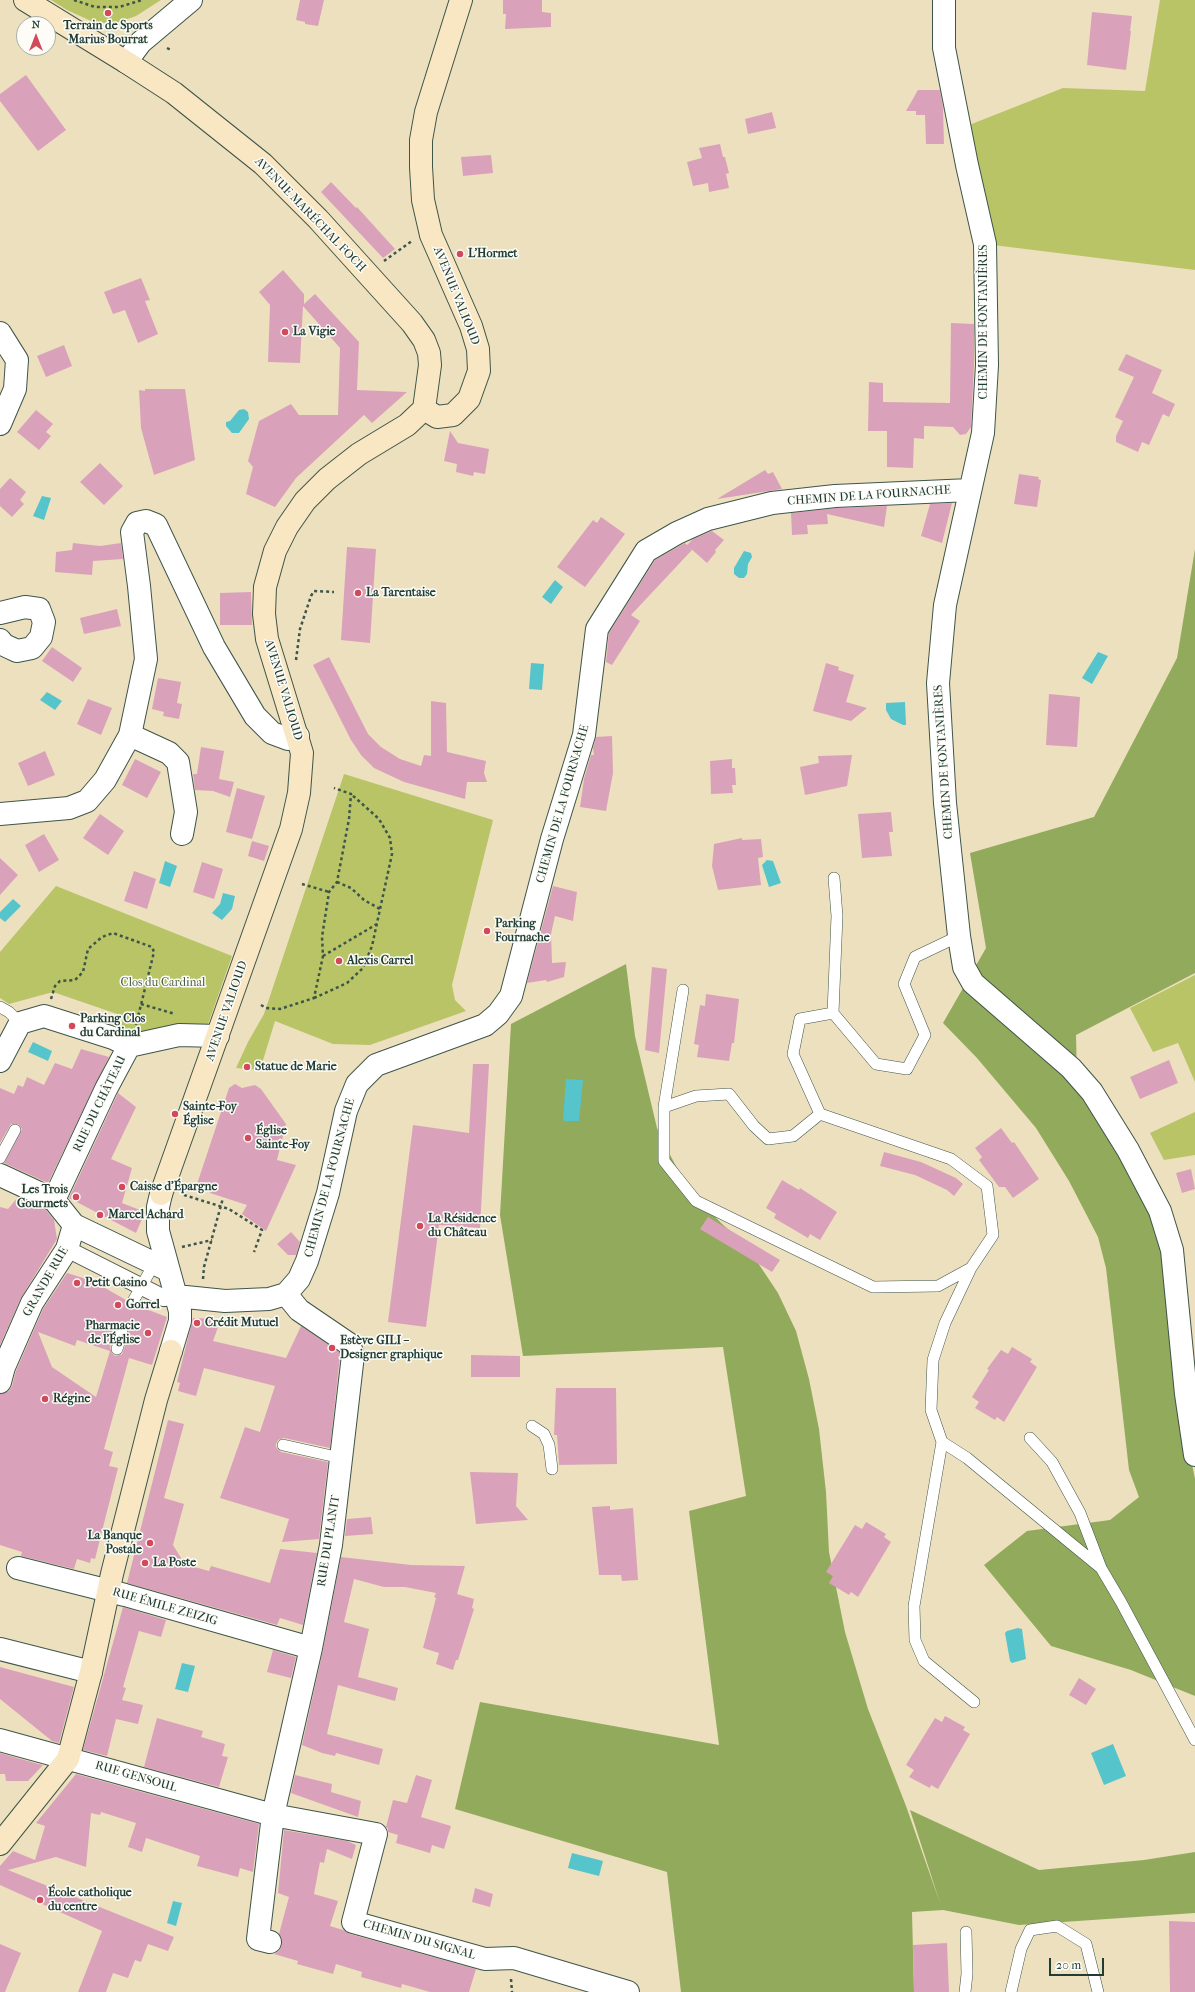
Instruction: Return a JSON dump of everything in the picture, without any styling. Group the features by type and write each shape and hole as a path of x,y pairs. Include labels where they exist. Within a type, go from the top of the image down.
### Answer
{"main road":[{"name":"AVENUE MARÉCHAL FOCH","path":"25,0 174,93 263,164 318,219 412,323 424,340 429,353 429,378 424,409"},
{"name":"AVENUE VALIOUD","path":"162,1194 291,829 298,793 302,753 267,639 264,614 265,587 275,551 287,527 305,501 327,479 359,454 407,425 424,409 438,417 453,415 469,399 479,371 478,349 471,326 431,235 423,200 421,167 422,140 426,112 461,0"},
{"path":"0,1844 68,1759 91,1672 108,1590 156,1400 171,1351"}],"street":[{"path":"126,62 141,42 191,0"},
{"name":"CHEMIN DE FONTANIÈRES","path":"944,0 944,48 967,165 985,244 987,365 983,433 945,605 938,683 945,803 959,936 964,967 973,983 1071,1068 1092,1092 1128,1150 1160,1211 1172,1250 1186,1394 1195,1455"},
{"path":"0,333 17,360 15,389 0,424"},
{"name":"CHEMIN DE LA FOURNACHE","path":"286,1294 298,1279 307,1261 328,1193 346,1111 357,1084 376,1065 485,1025 505,1007 514,991 552,839 584,735 597,630 646,551 677,533 708,519 772,503 834,496 970,490"},
{"path":"0,814 69,808 87,801 105,780 130,735 146,659 140,586 132,532 137,523 146,521 156,525 214,647 255,716 272,733 288,739 298,736"},
{"path":"0,613 25,607 38,609 44,622 41,637 32,648 17,651 4,645 0,640"},
{"path":"130,735 169,753 178,762 186,812 182,834"},
{"path":"0,1062 20,1023 44,1016 113,1038 130,1046"},
{"name":"RUE DU CHÂTEAU","path":"56,1202 106,1089 130,1046 179,1035 218,1036"},
{"path":"0,1175 56,1202 74,1225 161,1267"},
{"name":"AVENUE VALIOUD","path":"162,1194 158,1207 161,1267 178,1304"},
{"name":"GRANDE RUE","path":"0,1382 4,1366 32,1303 67,1249 74,1225"},
{"path":"67,1249 178,1304 269,1299 286,1294"},
{"name":"RUE DU PLANIT","path":"270,1942 258,1939 273,1815 311,1648 331,1545 352,1355 349,1344 299,1310 286,1294"},
{"path":"171,1351 180,1321 178,1304"},
{"name":"RUE ÉMILE ZEIZIG","path":"18,1568 108,1590 311,1648"},
{"path":"0,1649 91,1672"},
{"name":"RUE GENSOUL","path":"0,1740 273,1815"},
{"name":"CHEMIN DU SIGNAL","path":"273,1815 376,1834 353,1922 485,1959 514,1958 628,1992"}],"lane":[{"path":"834,878 837,916 833,1013 876,1064 907,1069 925,1035 904,984 915,958 959,936"},
{"path":"683,990 664,1106 664,1161 696,1201 873,1287 938,1286 971,1268"},
{"path":"0,1007 10,1012 20,1023"},
{"path":"833,1013 800,1019 793,1054 820,1114 951,1159 987,1186 993,1236 971,1268 945,1323 933,1360 931,1410 942,1442 914,1606 915,1640 924,1661 974,1702"},
{"path":"664,1106 696,1096 730,1094 754,1126 768,1139 793,1136 820,1114"},
{"path":"0,1158 16,1130"},
{"path":"132,1303 141,1287 161,1267"},
{"path":"117,1349 122,1333"},
{"path":"532,1426 544,1434 549,1445 552,1469"},
{"path":"1030,1438 1052,1462 1077,1507 1101,1568 1121,1602 1195,1740"},
{"path":"942,1442 968,1458 1101,1568"},
{"path":"283,1446 341,1458"},
{"path":"1011,1992 1022,1949 1030,1930 1056,1926 1086,1944 1098,1992"},
{"path":"965,1992 967,1974 966,1932"}],"path":[{"path":"74,0 95,7 119,7 142,0"},
{"path":"167,48 171,50"},
{"path":"384,261 415,239"},
{"path":"292,663 295,663 300,630 311,596 314,591 334,592"},
{"path":"261,1005 266,1008 280,1009 314,998 347,983 363,968 372,946 392,854 390,838 379,819 351,794 334,788"},
{"path":"314,998 323,956 322,937 329,892 337,882 349,819 351,794"},
{"path":"337,882 352,888 364,900 380,909"},
{"path":"302,884 329,892"},
{"path":"323,956 377,924"},
{"path":"44,1016 55,986 60,981 75,980 83,972 88,949 102,937 113,933 152,947 154,952 140,1008"},
{"path":"141,1004 179,1016"},
{"path":"184,1195 229,1209 262,1230 254,1252"},
{"path":"203,1281 204,1267 223,1198"},
{"path":"178,1247 212,1240"}],"green space":[{"name":"Terrain de Sports Marius Bourrat","path":"51,0 161,0 136,16 119,22 103,23 91,21 67,10"},
{"path":"1160,0 1195,0 1195,270 985,244 959,129 1063,88 1145,91"},
{"path":"1195,549 1195,973 1076,1035 1077,1079 1154,1214 1168,1274 1185,1430 1195,1479 1195,1696 1131,1670 1051,1646 984,1565 1027,1531 1110,1520 1139,1497 1129,1470 1106,1268 1098,1237 1069,1181 1036,1128 977,1058 943,1023 986,948 970,853 1094,817 1177,658"},
{"path":"344,774 493,820 452,985 455,1000 466,1011 370,1045 333,1044 275,1021 260,1070 236,1068 248,1042 264,1014"},
{"name":"Clos du Cardinal","path":"56,886 232,956 206,1030 146,1038 121,1030 123,1016 53,992 9,1004 0,998 0,952"},
{"path":"626,964 635,1036 657,1128 679,1172 698,1199 721,1223 746,1245 778,1293 796,1331 809,1379 819,1429 826,1492 829,1552 845,1632 868,1709 906,1806 940,1903 910,1810 1039,1870 1144,1860 1195,1852 1195,1913 1019,1925 943,1910 912,1912 914,1992 681,1992 667,1872 455,1809 480,1702 719,1745 689,1511 746,1496 723,1347 523,1356 500,1215 511,1024"},
{"path":"1195,975 1195,1082 1178,1043 1153,1052 1130,1008"},
{"path":"1195,1112 1195,1155 1164,1160 1150,1133"}],"water":[{"path":"244,409 248,412 249,419 239,433 232,433 226,426 226,422 230,421 239,410"},
{"path":"42,496 51,498 44,520 33,516"},
{"path":"744,551 751,553 752,557 748,564 747,574 744,578 739,578 734,574 734,568"},
{"path":"555,580 563,587 551,604 542,597"},
{"path":"1098,652 1108,656 1092,684 1082,678"},
{"path":"531,663 544,664 542,690 529,689"},
{"path":"47,692 62,701 55,710 40,700"},
{"path":"905,702 906,725 903,725 891,719 886,710 886,703"},
{"path":"767,860 773,861 781,883 769,887 762,865"},
{"path":"165,861 177,866 170,887 159,883"},
{"path":"223,893 235,896 232,909 222,920 212,913 220,904"},
{"path":"13,899 21,906 5,922 0,918 0,912"},
{"path":"33,1042 52,1051 48,1061 28,1052"},
{"path":"566,1079 583,1080 579,1121 564,1121 563,1119"},
{"path":"1018,1628 1022,1629 1026,1659 1012,1663 1010,1661 1005,1633"},
{"path":"182,1663 195,1666 188,1692 175,1689"},
{"path":"1113,1744 1126,1776 1104,1785 1091,1753"},
{"path":"572,1853 603,1861 599,1876 568,1868"},
{"path":"173,1901 182,1903 176,1926 167,1923"}],"building":[{"path":"300,0 324,0 318,26 305,24 305,22 296,20"},
{"path":"503,0 542,0 542,12 551,13 551,27 505,29 506,14 503,14"},
{"path":"1092,12 1132,16 1126,70 1087,65"},
{"path":"26,75 66,130 38,151 0,101 0,94"},
{"path":"918,90 940,90 943,108 944,144 926,144 925,115 916,115 916,111 906,111"},
{"path":"772,112 776,128 748,134 745,119"},
{"path":"720,144 729,173 726,174 729,188 709,192 708,183 693,186 687,162 702,158 699,148"},
{"path":"491,155 493,173 463,176 461,157"},
{"path":"331,182 356,208 357,207 395,249 383,258 321,192"},
{"path":"283,270 304,294 304,304 315,294 359,342 357,390 407,392 372,423 364,415 296,478 275,507 246,494 253,467 248,461 259,421 291,404 299,415 338,415 340,348 303,306 300,363 268,362 270,305 259,292"},
{"path":"141,278 150,300 145,301 158,334 138,343 125,310 113,314 104,292"},
{"path":"951,323 974,324 971,427 966,434 960,435 953,427 924,426 924,439 914,438 913,468 887,467 887,431 868,431 869,382 883,383 883,402 950,403"},
{"path":"64,345 72,366 46,377 37,356"},
{"path":"1126,354 1162,370 1152,393 1175,404 1169,417 1163,414 1149,445 1142,442 1138,452 1116,442 1116,436 1123,421 1115,417 1134,377 1118,370"},
{"path":"145,389 185,389 195,460 154,475 141,428 139,390 145,391"},
{"path":"36,410 53,424 46,432 51,436 39,450 17,432"},
{"path":"450,431 458,443 489,449 485,474 474,472 473,476 456,472 457,464 444,461"},
{"path":"100,463 123,486 104,505 80,482"},
{"path":"765,470 768,474 773,472 782,489 717,499"},
{"path":"1019,474 1039,477 1038,479 1041,480 1037,507 1014,504"},
{"path":"10,478 26,492 20,500 24,504 12,517 0,506 0,489"},
{"path":"952,503 942,543 921,536 930,504"},
{"path":"887,506 884,527 827,514 828,524 807,525 808,534 792,535 791,513 836,508"},
{"path":"601,517 625,534 585,587 557,567 593,520 597,523"},
{"path":"712,531 724,540 715,550 716,552 707,563 689,547 692,550 631,615 640,621 612,665 606,662 609,633 655,560 683,544 685,543 687,545 693,539"},
{"path":"73,543 100,546 121,543 123,559 93,561 92,575 55,572 56,552 72,550"},
{"name":"La Tarentaise","path":"347,547 376,549 370,643 341,640"},
{"path":"251,592 252,625 220,625 220,593"},
{"path":"117,609 121,626 84,634 80,618"},
{"path":"52,647 82,668 73,682 42,661"},
{"path":"329,657 368,734 381,747 400,759 421,766 424,755 431,756 431,701 446,703 447,752 486,761 484,773 487,782 467,782 465,799 404,782 374,768 361,755 351,740 313,665"},
{"path":"826,663 839,667 838,670 854,675 846,702 867,708 851,721 813,711"},
{"path":"158,678 181,682 177,703 182,704 179,719 163,716 164,712 152,709"},
{"path":"1049,694 1080,697 1077,747 1046,745"},
{"path":"88,699 112,708 101,735 77,724"},
{"path":"612,736 613,773 606,811 580,807 584,779 591,755 594,755 593,748 596,737"},
{"path":"201,747 224,751 219,779 234,782 230,797 213,791 195,790 193,774 197,774"},
{"path":"45,751 55,775 28,786 18,763"},
{"path":"852,755 847,786 805,795 800,767 819,763 818,756"},
{"path":"135,759 161,772 147,798 122,785"},
{"path":"732,759 732,768 735,768 736,785 732,785 733,793 711,794 710,761"},
{"path":"237,788 265,796 252,839 226,832"},
{"path":"891,812 893,832 889,832 892,856 862,858 858,814"},
{"path":"100,814 124,831 108,855 83,838"},
{"path":"44,834 59,860 39,872 25,845"},
{"path":"742,838 742,840 761,839 763,857 758,858 761,885 718,890 712,866 714,844"},
{"path":"252,841 269,846 264,861 248,856"},
{"path":"0,858 18,875 0,895"},
{"path":"202,862 223,869 214,899 193,892"},
{"path":"134,871 156,879 147,909 124,901"},
{"path":"553,886 577,892 573,921 555,916 551,934 552,963 566,962 564,977 547,982 546,980 527,983"},
{"path":"652,967 667,969 659,1053 645,1050"},
{"path":"706,994 739,999 734,1043 732,1043 729,1061 697,1057 699,1045 694,1044 700,1005 705,1006"},
{"path":"81,1049 109,1057 48,1183 4,1163 22,1129 18,1124 11,1124 0,1143 0,1088 14,1094 18,1085 23,1087 27,1077 44,1085 55,1063 72,1069"},
{"path":"1169,1060 1178,1083 1140,1099 1130,1077"},
{"name":"La Résidence du Château","path":"473,1064 489,1064 480,1228 439,1225 426,1327 388,1322 413,1125 469,1133"},
{"name":"Église Sainte-Foy","path":"235,1084 242,1088 255,1085 261,1089 286,1124 277,1160 296,1165 266,1231 242,1214 247,1205 210,1193 212,1190 196,1187 229,1088"},
{"path":"118,1093 136,1107 111,1159 132,1168 122,1203 145,1212 136,1233 69,1198"},
{"path":"1001,1128 1012,1143 1014,1142 1039,1179 1013,1198 1005,1187 999,1187 979,1160 982,1157 975,1148"},
{"path":"884,1152 921,1162 956,1178 963,1184 954,1196 947,1190 915,1175 880,1166"},
{"path":"1191,1169 1195,1189 1182,1193 1176,1173"},
{"path":"782,1180 799,1190 800,1188 837,1212 820,1240 810,1234 808,1238 774,1218 776,1214 766,1208"},
{"path":"18,1197 46,1210 54,1220 57,1239 21,1298 0,1345 0,1207 8,1209"},
{"path":"708,1217 780,1260 772,1272 700,1229"},
{"path":"291,1232 300,1242 296,1255 288,1255 277,1244"},
{"path":"67,1273 93,1281 126,1300 126,1306 129,1309 135,1309 138,1306 167,1317 152,1365 129,1358 104,1449 113,1452 109,1466 118,1468 95,1559 91,1558 90,1563 77,1559 74,1569 21,1556 22,1552 0,1545 0,1394 9,1391 12,1386 16,1371 43,1309","holes":["120,1326 127,1328 129,1335 122,1354 115,1356 110,1347 115,1331","38,1332 75,1346 77,1340 110,1351 96,1397 52,1367"]},
{"path":"193,1318 221,1319 213,1341 286,1358 301,1326 339,1352 340,1356 330,1448 284,1438 278,1440 276,1444 276,1447 281,1452 328,1462 319,1539 282,1542 289,1519 220,1498 245,1427 260,1432 275,1386 204,1368 196,1396 178,1391 180,1383 177,1382"},
{"path":"1012,1347 1032,1359 1030,1362 1037,1367 1004,1422 997,1417 995,1420 975,1408 979,1402 972,1397 989,1370 987,1369 1001,1350 1008,1354"},
{"path":"471,1355 520,1356 520,1377 471,1377"},
{"path":"556,1388 616,1388 617,1464 559,1465 557,1435 554,1435"},
{"path":"168,1420 184,1424 164,1498 184,1504 173,1545 181,1558 180,1563 209,1571 211,1566 270,1583 280,1549 317,1553 303,1625 280,1618 277,1625 127,1583"},
{"path":"470,1472 518,1473 516,1506 528,1520 476,1524"},
{"path":"610,1506 610,1510 633,1508 638,1580 622,1581 621,1575 599,1575 592,1507"},
{"path":"371,1517 373,1534 345,1536 347,1519"},
{"path":"866,1522 886,1534 884,1537 891,1542 858,1597 851,1592 849,1595 829,1583 833,1576 826,1572 855,1525 862,1529"},
{"path":"341,1557 411,1565 465,1566 457,1594 474,1599 472,1608 474,1609 458,1660 456,1660 453,1670 436,1664 439,1653 423,1648 436,1593 405,1587 384,1587 354,1579 344,1622 369,1629 358,1677 398,1688 395,1701 338,1685 327,1734 383,1749 379,1765 336,1753 335,1756 322,1753 302,1745 323,1650"},
{"path":"123,1607 166,1620 161,1637 139,1631 123,1687 126,1688 122,1700 143,1705 138,1724 116,1719 107,1756 83,1750"},
{"path":"273,1650 296,1657 291,1678 267,1672"},
{"path":"0,1667 74,1687 59,1743 52,1741 0,1699"},
{"path":"1079,1678 1096,1689 1086,1705 1069,1695"},
{"path":"945,1716 965,1727 963,1730 970,1734 938,1789 931,1785 930,1788 909,1777 914,1770 906,1765 935,1718 942,1722"},
{"path":"157,1718 203,1731 201,1737 225,1744 222,1756 228,1757 219,1787 144,1767"},
{"path":"0,1753 43,1765 28,1781 6,1781 5,1774 0,1774"},
{"path":"76,1774 259,1824 253,1872 240,1868 238,1877 197,1866 200,1856 146,1838 142,1852 128,1847 136,1823 101,1812 100,1815 91,1813 86,1867 56,1857 8,1870 174,1937 168,1951 148,1944 141,1962 135,1960 128,1978 113,1973 106,1992 78,1992 102,1931 0,1885 0,1866 13,1851 35,1860 45,1826 36,1823"},
{"path":"295,1775 332,1784 331,1792 361,1801 358,1817 291,1793"},
{"path":"416,1775 432,1780 421,1817 451,1826 444,1849 432,1845 430,1853 396,1843 398,1835 388,1832 388,1828 386,1827 393,1800 407,1803"},
{"path":"284,1830 347,1841 356,1845 352,1859 327,1849 324,1863 320,1862 314,1894 338,1901 330,1926 350,1934 476,1969 469,1992 430,1992 402,1984 401,1988 361,1977 362,1972 336,1964 333,1974 297,1964 298,1961 274,1954 279,1951 282,1945 282,1939 279,1934 289,1897 278,1893"},
{"path":"475,1888 493,1894 490,1907 472,1902"},
{"path":"1169,1921 1195,1922 1195,1992 1170,1992"},
{"path":"947,1943 949,1992 914,1992 913,1945"},
{"path":"0,1944 21,1953 5,1992 0,1992"}],"place":[{"name":"Terrain de Sports Marius Bourrat","path":"108,13"},
{"name":"L'Hormet","path":"460,254"},
{"name":"La Vigie","path":"285,332"},
{"name":"La Tarentaise","path":"358,593"},
{"name":"Parking Fournache","path":"487,931"},
{"name":"Alexis Carrel","path":"339,961"},
{"name":"Parking Clos du Cardinal","path":"72,1026"},
{"name":"Statue de Marie","path":"247,1067"},
{"name":"Sainte-Foy Église","path":"175,1114"},
{"name":"Église Sainte-Foy","path":"248,1138"},
{"name":"Caisse d'Épargne","path":"122,1187"},
{"name":"Les Trois Gourmets","path":"76,1197"},
{"name":"Marcel Achard","path":"100,1215"},
{"name":"La Résidence du Château","path":"420,1226"},
{"name":"Petit Casino","path":"77,1283"},
{"name":"Gorrel","path":"118,1305"},
{"name":"Crédit Mutuel","path":"197,1323"},
{"name":"Pharmacie de l'Église","path":"148,1333"},
{"name":"Estève GILI – Designer graphique","path":"332,1348"},
{"name":"Régine","path":"45,1399"},
{"name":"La Banque Postale","path":"150,1543"},
{"name":"La Poste","path":"145,1563"},
{"name":"École catholique du centre","path":"40,1900"}]}
